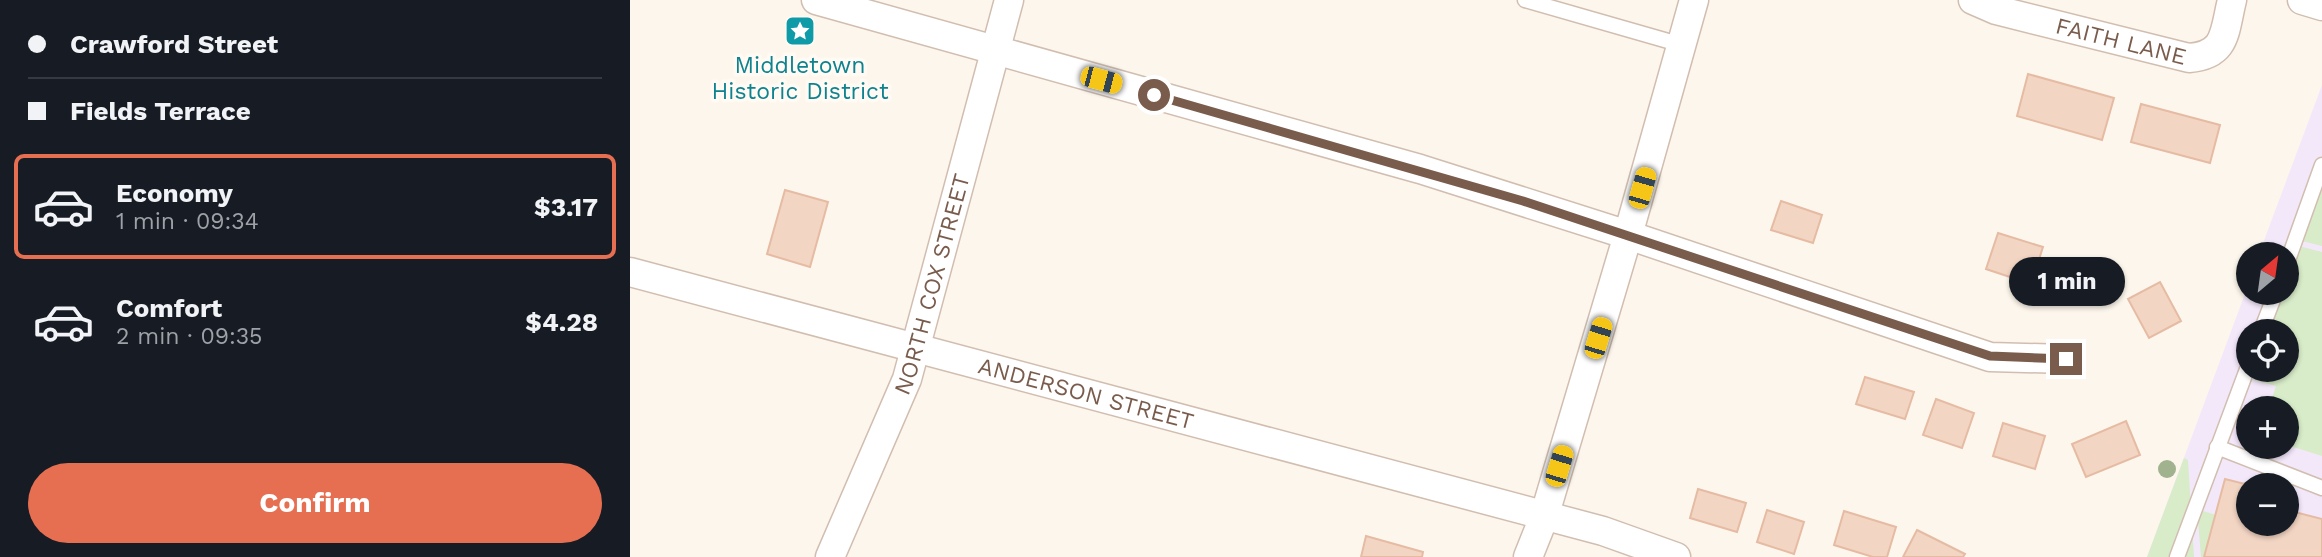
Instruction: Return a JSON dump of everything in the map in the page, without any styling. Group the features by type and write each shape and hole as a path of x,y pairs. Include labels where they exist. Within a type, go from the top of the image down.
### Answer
{"street":[{"path":"816,0 1420,169 1628,235 1990,356 2066,359"},
{"name":"NORTH COX STREET","path":"830,557 896,411 916,349 1009,0"},
{"path":"1528,557 1544,517 1694,0"},
{"name":"FAITH LANE","path":"1973,0 1996,10 2189,58 2208,57 2221,45 2232,0"},
{"path":"2302,0 2322,6"},
{"name":"ANDERSON STREET","path":"630,272 1603,531 1676,557"}],"lane":[{"path":"1525,0 1682,45"},
{"path":"2294,242 2322,165"},
{"path":"2177,557 2242,382"},
{"path":"2217,447 2322,488"}],"shaded area":[{"path":"2322,85 2322,557 2147,557 2241,305 2300,304 2300,242 2263,242"}],"green space":[{"path":"2322,188 2322,246 2302,241"},
{"path":"2300,246 2322,252 2322,456 2299,449 2299,396 2273,396 2276,386 2261,382 2299,382 2299,319 2274,319 2279,305 2300,304"},
{"path":"2184,458 2188,460 2194,557 2147,557"},
{"path":"2197,509 2216,515 2204,557 2201,557"}],"building":[{"path":"2028,74 2114,98 2102,140 2017,116"},
{"path":"2141,104 2220,125 2210,163 2131,142"},
{"path":"785,190 828,202 810,267 767,254"},
{"path":"1781,201 1822,215 1813,243 1771,230"},
{"path":"1998,233 2043,247 2031,284 1986,269"},
{"path":"2160,282 2181,321 2149,338 2128,299"},
{"path":"1865,377 1914,392 1905,419 1856,404"},
{"path":"1936,399 1974,413 1962,448 1923,435"},
{"path":"2126,421 2140,455 2086,477 2072,444"},
{"path":"2003,423 2045,436 2035,469 1993,456"},
{"path":"2225,479 2236,482 2236,536 2299,536 2299,513 2322,519 2322,557 2204,557"},
{"path":"1698,489 1746,503 1737,532 1690,518"},
{"path":"1767,510 1804,522 1794,554 1757,542"},
{"path":"1844,511 1896,527 1887,557 1873,557 1834,545"},
{"path":"1917,530 1965,554 1963,557 1903,557"},
{"path":"1366,536 1423,552 1422,557 1361,557"}],"place":[{"name":"Middletown Historic District","path":"800,31"}],"route":[{"path":"1154,95 1420,169 1523,201 1990,356 2066,359"}]}
